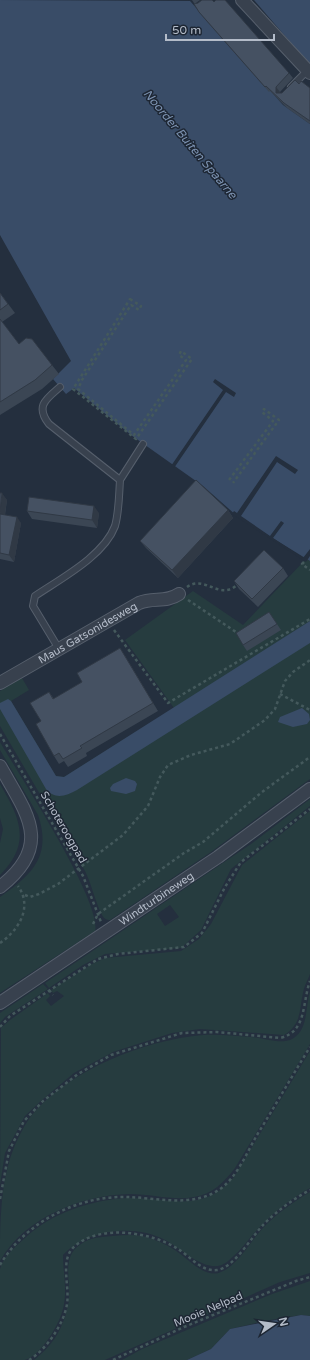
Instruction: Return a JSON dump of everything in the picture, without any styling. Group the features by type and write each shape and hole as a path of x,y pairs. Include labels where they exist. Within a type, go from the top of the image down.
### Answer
{"street":[{"path":"242,0 309,72"},
{"name":"Maus Gatsonidesweg","path":"0,683 139,602 147,599 168,600 179,594"},
{"path":"0,766 27,814 32,832 30,850 26,860 12,878 0,887"},
{"name":"Windturbineweg","path":"0,1003 218,857 310,789"}],"lane":[{"path":"288,90 309,72"},
{"path":"60,387 42,406 42,416 49,424 120,480"},
{"path":"59,649 33,606 35,596 96,553 107,541 114,526 120,480 143,444"}],"path":[{"path":"130,299 141,306 139,310 131,305 82,380 78,389 134,435 186,360 179,355 181,351 192,359 136,440 73,389 130,299"},
{"path":"229,480 273,421 262,412 264,409 279,420 233,483"},
{"path":"304,562 302,564 310,570"},
{"path":"236,632 179,594 196,582 221,590 235,586 240,581"},
{"path":"108,621 168,703 310,619"},
{"path":"24,895 30,896 39,894 79,869 123,835 148,806 160,777 168,765 191,755 230,744 269,717 289,676 310,660"},
{"path":"280,694 310,710"},
{"name":"Schoteroogpad","path":"0,734 79,869 106,932"},
{"path":"91,926 98,914 184,853 203,842 262,792 310,757"},
{"path":"0,1027 10,1016 98,959 118,954 184,947 190,943 202,933 225,888 241,862 310,809"},
{"path":"0,943 12,934 18,926 23,910 24,895 12,878"},
{"path":"0,1198 9,1151 24,1121 43,1101 78,1074 111,1055 182,1033 217,1032 280,1038 290,1036 298,1028 310,981"},
{"path":"0,1265 19,1241 36,1225 75,1206 103,1198 126,1197 195,1200 217,1191 235,1174 310,1047"},
{"path":"29,1360 37,1355 55,1333 67,1304 66,1275 68,1254 74,1246 85,1239 111,1233 133,1233 153,1238 178,1249 208,1270 216,1271 224,1269 273,1216 299,1196 310,1190"},
{"name":"Mooie Nelpad","path":"113,1360 184,1327 296,1281 310,1277"}],"green space":[{"path":"306,559 310,561 310,779 211,852 110,920 106,919 100,910 85,871 0,726 0,691 22,678 29,690 11,701 56,776 64,777 174,708 125,640 193,591 243,625"},
{"path":"0,742 40,808 73,867 86,894 94,916 95,931 0,993 0,897 21,881 36,863 41,853 42,829 38,815 0,750"},
{"path":"0,784 13,808 20,830 16,852 10,863 0,875 0,843 3,829 0,818"},
{"path":"310,799 310,806 231,869 201,930 181,948 105,954 83,965 49,988 45,983 251,844","holes":["170,905 179,917 165,926 157,914"]},
{"path":"310,811 310,974 305,985 299,1016 290,1031 284,1035 200,1029 172,1033 113,1052 74,1073 25,1116 5,1153 0,1185 1,1028 48,993 50,996 46,1000 51,1006 64,996 57,991 53,993 51,990 92,964 105,958 181,951 199,939 211,924 242,865"},
{"path":"43,984 48,989 5,1017 0,1023 0,1013"},
{"path":"310,991 310,1044 235,1168 218,1187 207,1193 186,1198 130,1194 112,1195 74,1204 56,1211 24,1232 0,1261 2,1202 6,1173 10,1159 17,1141 31,1116 47,1100 87,1071 109,1060 157,1043 203,1035 227,1035 276,1041 290,1040 296,1036 303,1025"},
{"path":"310,1051 310,1188 279,1209 259,1228 238,1252 226,1262 218,1266 211,1266 197,1261 165,1240 153,1235 139,1232 111,1232 97,1235 73,1246 63,1255 65,1298 59,1319 50,1336 38,1352 25,1360 0,1360 0,1269 4,1260 14,1248 35,1229 47,1221 72,1209 86,1205 113,1199 127,1198 171,1201 197,1200 222,1189 234,1177"},
{"path":"310,1192 310,1273 280,1282 105,1360 34,1360 52,1342 63,1322 69,1297 68,1272 70,1256 81,1244 92,1239 105,1237 122,1235 140,1236 157,1241 176,1250 204,1271 210,1273 221,1272 227,1269 238,1259 257,1234 273,1218"},
{"path":"310,1281 310,1316 301,1315 264,1321 230,1329 211,1349 187,1360 122,1360 142,1349 272,1294"}],"water":[{"name":"Noorder Buiten Spaarne","path":"0,0 190,1 283,105 310,124 310,561 237,516 203,486 131,435 74,388 66,394 53,379 71,361 0,235"},
{"path":"254,0 310,0 310,65"},
{"path":"310,621 310,643 69,794 57,796 53,795 46,789 0,709 0,703 8,699 11,701 56,776 64,777"},
{"path":"302,708 309,714 310,720 307,724 293,727 278,722 280,717"},
{"path":"126,778 135,781 137,784 135,791 126,794 111,791 110,788 113,784"},
{"path":"301,1315 310,1316 310,1360 187,1360 211,1349 230,1329"}],"pier":[{"path":"215,379 236,393 234,397 226,392 174,468 171,466 223,390 213,382"},
{"path":"276,456 298,470 295,474 277,462 241,516 270,536 281,521 284,523 273,538 303,558 310,549 310,556 306,562 232,514 234,511 237,513"}],"building":[{"path":"202,0 212,0 214,2 216,0 225,0 289,73 276,87 276,93 282,93 295,80 299,84 301,81 310,88 310,121 284,103 266,86 265,87 199,12 194,4"},
{"path":"0,293 8,304 0,310"},
{"path":"0,319 19,344 26,338 32,339 52,365 35,380 0,402"},
{"path":"196,480 228,510 172,570 140,541"},
{"path":"0,493 2,493 0,512"},
{"path":"29,497 94,506 92,520 27,511"},
{"path":"0,514 17,517 9,555 0,553"},
{"path":"264,550 283,568 252,599 234,581"},
{"path":"269,612 277,624 243,645 236,633"},
{"path":"120,648 153,703 80,746 82,748 63,759 59,753 54,756 36,724 41,721 30,703 49,692 53,699 82,682 77,673"}]}
